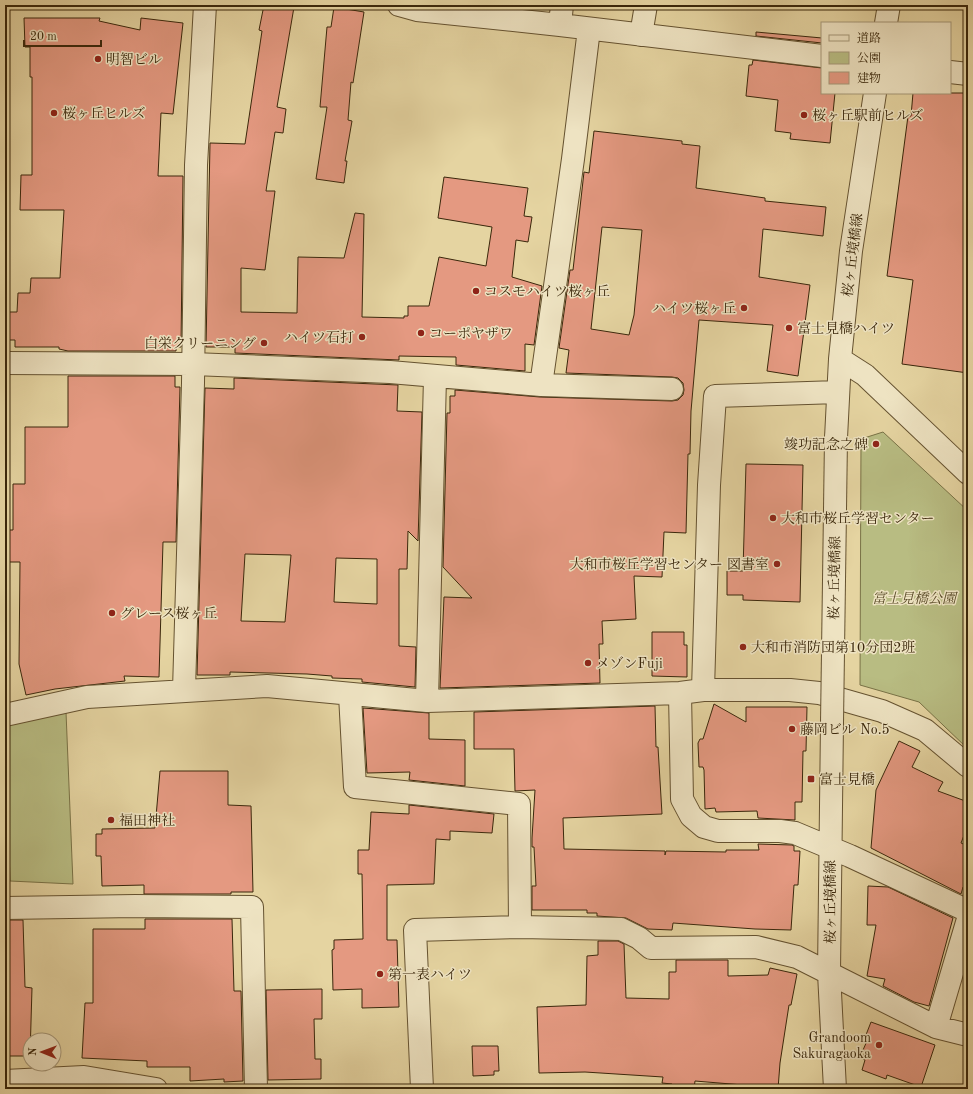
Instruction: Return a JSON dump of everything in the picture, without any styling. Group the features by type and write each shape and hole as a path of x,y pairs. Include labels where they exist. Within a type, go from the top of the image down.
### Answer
{"street":[{"path":"184,690 193,364 196,165 205,5"},
{"path":"399,5 417,10 561,15 589,29 821,56"},
{"path":"641,35 646,5"},
{"path":"886,22 889,5"},
{"path":"541,384 573,159 589,29"},
{"path":"951,72 968,74"},
{"name":"桜ヶ丘境橋線","path":"835,1089 829,973 836,438 840,359 852,251 875,94"},
{"path":"840,359 865,375 968,473"},
{"path":"5,363 193,364 390,372 435,377 541,384 672,389"},
{"path":"427,701 435,377"},
{"path":"703,690 709,485 715,396 838,392"},
{"path":"5,715 87,698 184,690 268,686 350,695 427,701 680,693 703,690 790,690 819,693 882,711 925,730 968,766"},
{"path":"680,693 682,799 691,816 704,827 718,831 780,830 795,833 830,847 968,911"},
{"path":"350,695 355,787 519,804 520,927"},
{"path":"5,908 252,906 256,1089"},
{"path":"936,1027 968,920"},
{"path":"422,1089 415,930 520,927 621,929 639,938 651,948 756,947 797,957 936,1027 968,1035"},
{"path":"5,1080 84,1077 156,1089"}],"green space":[{"name":"富士見橋公園","path":"883,432 968,511 968,749 919,702 860,685 861,439"},
{"path":"66,712 73,884 10,881 5,726"}],"building":[{"path":"264,5 294,7 277,107 286,109 283,133 275,132 266,191 275,191 265,270 241,268 241,312 297,313 298,257 344,258 355,213 364,214 362,317 404,318 404,316 408,316 408,306 429,306 439,257 486,266 492,227 438,218 444,177 528,188 524,216 532,217 528,242 516,240 512,277 542,286 534,345 525,344 525,371 456,365 456,357 399,356 399,360 235,353 235,347 206,347 210,143 245,144 262,31 259,30"},
{"path":"334,7 364,12 353,83 351,82 348,120 352,121 345,161 347,161 344,183 316,179 327,107 320,107 327,27 331,27"},
{"path":"24,18 100,18 99,21 140,30 141,18 183,23 173,114 161,113 158,176 183,176 181,347 176,347 176,351 68,351 59,349 59,347 15,347 15,340 5,340 6,312 17,312 18,293 30,293 31,278 60,278 64,210 20,210 21,175 32,175 32,77 30,77 30,47 25,47"},
{"path":"756,32 821,38 821,43 756,36"},
{"name":"桜ヶ丘駅前ヒルズ","path":"753,60 821,68 821,94 835,94 830,143 790,139 791,133 775,131 778,100 746,96 749,65 752,65"},
{"path":"968,93 968,373 902,364 913,280 887,276 908,116 911,116 913,94"},
{"path":"594,131 682,141 682,144 700,146 696,188 765,198 765,201 826,207 823,236 763,229 759,277 810,285 798,376 767,371 773,325 699,320 691,411 690,454 688,454 686,533 664,532 662,577 634,576 636,619 602,621 603,644 599,644 600,683 440,688 444,597 472,598 443,567 447,413 450,413 450,396 455,396 455,390 540,397 672,401 678,400 683,395 683,383 678,378 566,373 569,350 559,348 570,270 573,270 584,172 589,173","holes":["602,227 642,230 634,315 629,335 591,329"]},
{"path":"68,376 175,376 175,387 180,387 176,542 163,542 159,677 124,676 125,681 55,689 26,695 19,664 20,562 8,562 8,555 5,555 5,530 13,530 13,484 25,484 25,427 68,427"},
{"path":"234,378 398,385 397,411 422,412 418,541 408,531 407,569 399,569 399,646 416,647 415,687 362,682 362,679 332,678 332,676 307,674 230,672 230,675 197,675 205,388 234,389","holes":["245,554 291,555 285,622 241,621","336,558 377,559 377,604 334,602"]},
{"name":"大和市桜丘学習センター","path":"746,464 803,465 800,602 743,600 743,595 727,595 727,571 743,571"},
{"path":"652,632 684,632 684,645 687,645 687,677 652,676"},
{"path":"714,704 746,722 746,707 807,707 806,751 803,751 802,802 795,802 795,820 758,818 757,811 716,812 715,808 705,809 704,770 703,767 699,767 698,743 700,739 703,739"},
{"path":"655,706 656,747 658,747 662,814 563,818 564,849 665,851 665,855 666,851 726,852 726,850 759,850 758,844 792,845 794,846 794,851 800,851 798,885 794,885 791,930 673,923 672,930 648,929 626,918 597,916 597,913 587,913 587,910 532,910 532,886 536,886 534,847 532,847 535,790 515,791 514,749 474,749 474,712"},
{"path":"363,708 429,713 429,739 465,740 465,786 409,780 410,772 367,773"},
{"path":"899,741 920,751 912,767 943,782 938,791 968,802 968,825 961,843 968,846 968,889 963,887 961,894 871,848 876,790"},
{"path":"160,771 228,771 228,805 251,806 253,892 231,892 231,894 144,894 144,885 102,886 101,856 96,856 96,834 102,834 102,829 155,828"},
{"path":"409,805 494,814 492,833 450,831 450,840 436,839 434,884 387,885 387,940 397,940 399,1007 362,1008 362,989 333,990 332,950 334,949 334,940 363,939 362,874 358,874 358,850 369,850 371,812 409,814"},
{"path":"868,886 888,887 953,918 929,1006 914,1002 883,986 885,979 867,976 876,925 867,925"},
{"path":"145,919 232,919 234,991 241,991 243,1081 224,1082 224,1079 190,1081 190,1067 147,1067 147,1061 82,1058 85,1003 93,1003 93,929 145,929"},
{"path":"5,920 23,920 25,987 32,988 31,1032 22,1032 22,1056 5,1056"},
{"path":"598,941 618,941 624,944 626,998 669,999 669,972 676,972 676,960 728,960 728,976 768,975 770,968 797,974 791,1005 789,1005 780,1063 778,1089 742,1089 743,1085 695,1081 694,1089 672,1089 672,1084 662,1083 663,1077 585,1072 539,1073 537,1007 586,1005 587,956 598,955"},
{"path":"322,989 322,1019 314,1019 315,1059 321,1059 321,1079 268,1080 266,990"},
{"path":"871,1022 935,1045 921,1087 887,1075 886,1079 862,1070 865,1060 863,1059 865,1051 863,1050 867,1041 864,1040"},
{"path":"472,1046 498,1046 499,1071 494,1071 494,1075 473,1076"}],"place":[{"name":"明智ビル","path":"98,59"},
{"name":"桜ヶ丘ヒルズ","path":"54,113"},
{"name":"桜ヶ丘駅前ヒルズ","path":"804,115"},
{"name":"コスモハイツ桜ヶ丘","path":"476,291"},
{"name":"ハイツ桜ヶ丘","path":"744,308"},
{"name":"富士見橋ハイツ","path":"789,328"},
{"name":"コーポヤザワ","path":"421,333"},
{"name":"ハイツ石打","path":"362,337"},
{"name":"白栄クリーニング","path":"264,343"},
{"name":"竣功記念之碑","path":"876,444"},
{"name":"大和市桜丘学習センター","path":"773,518"},
{"name":"大和市桜丘学習センター 図書室","path":"777,564"},
{"name":"グレース桜ヶ丘","path":"112,613"},
{"name":"大和市消防団第10分団2班","path":"743,647"},
{"name":"メゾンFuji","path":"588,663"},
{"name":"藤岡ビル No.5","path":"792,729"},
{"name":"富士見橋","path":"811,779"},
{"name":"福田神社","path":"111,820"},
{"name":"第一表ハイツ","path":"380,974"},
{"name":"Grandoom Sakuragaoka","path":"879,1045"}]}
